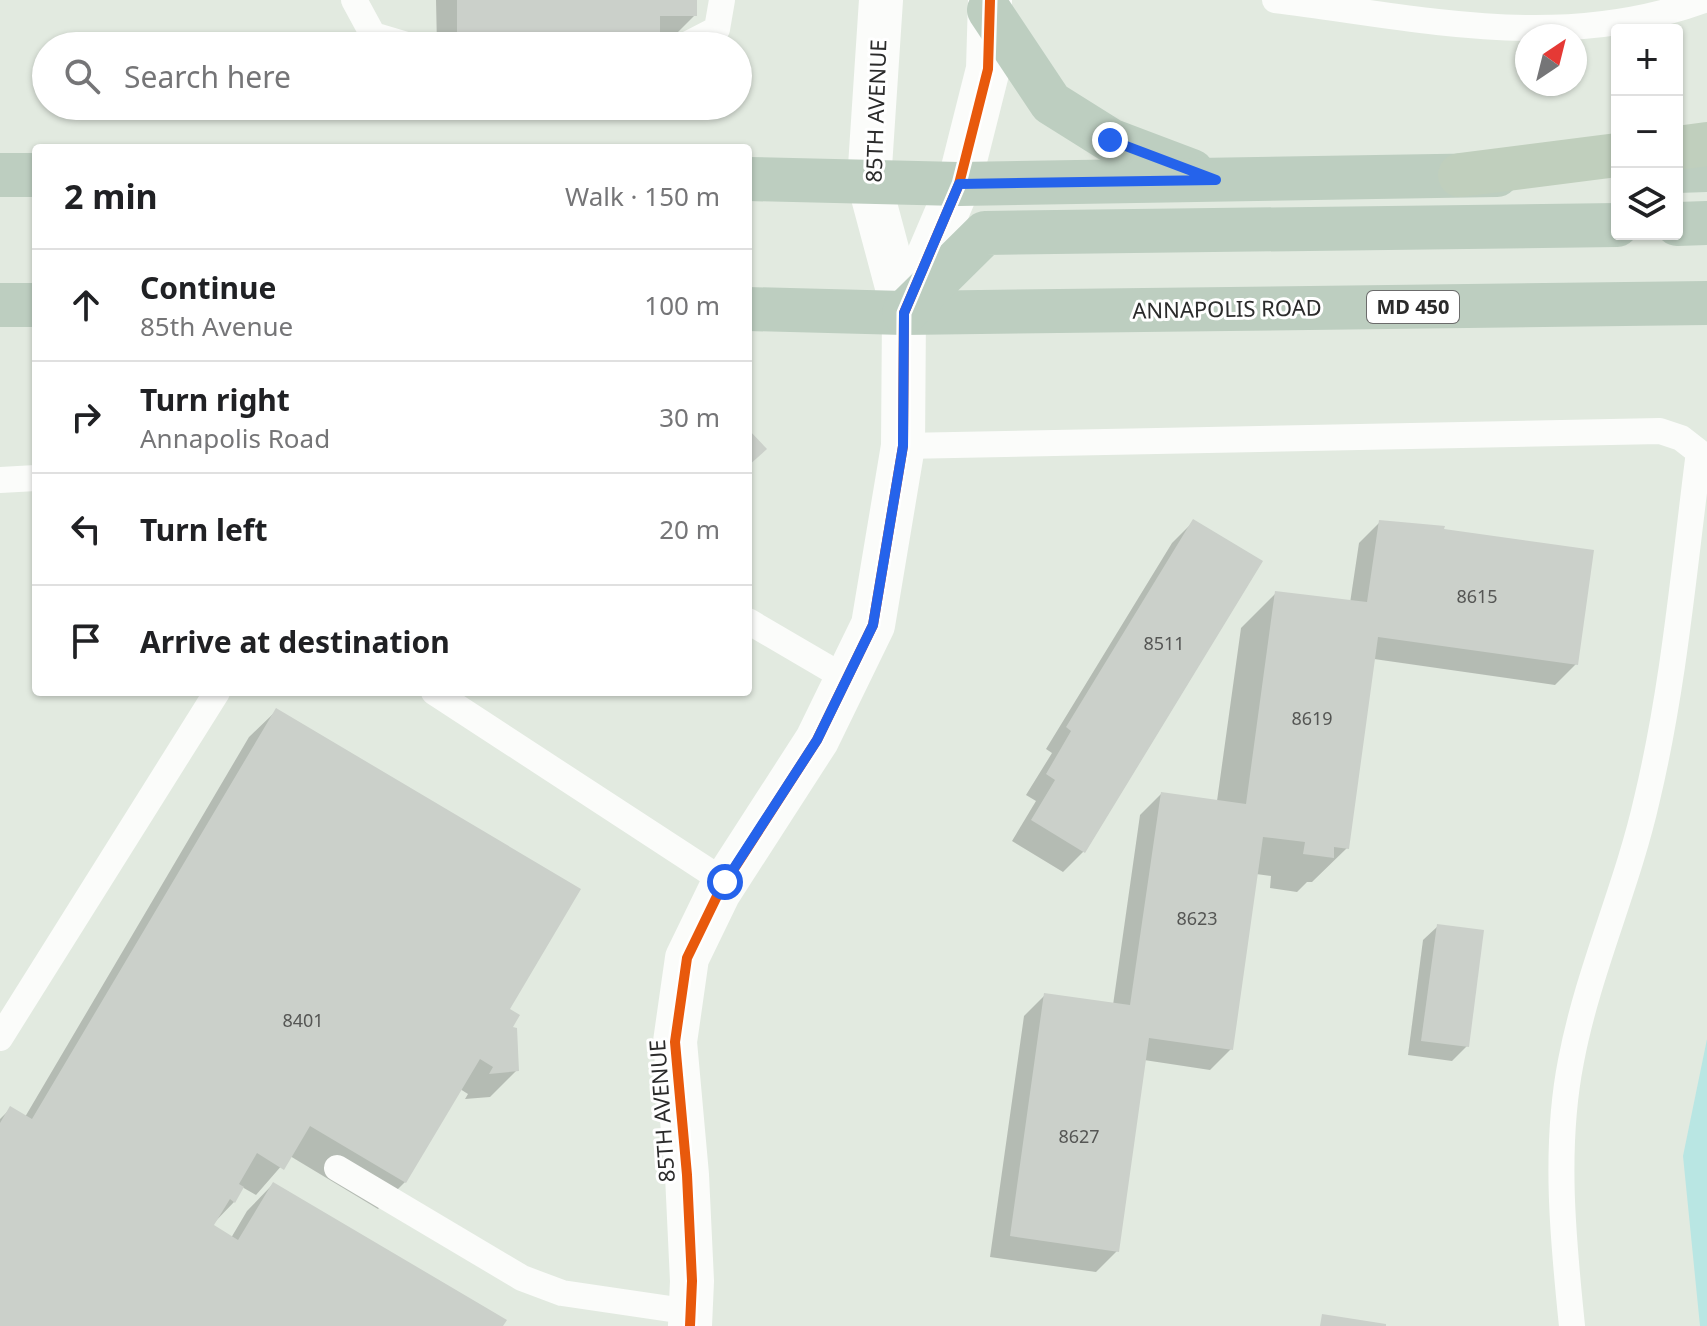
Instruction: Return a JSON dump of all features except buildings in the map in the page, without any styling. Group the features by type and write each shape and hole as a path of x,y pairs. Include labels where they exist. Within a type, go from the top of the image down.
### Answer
{"highway":[{"path":"1683,147 1707,144"},
{"path":"1460,175 1611,156"}],"main road":[{"path":"989,5 1051,103 1110,140 1216,180"},
{"path":"1683,171 1707,170"},
{"path":"752,179 959,184 1611,172"},
{"path":"0,175 32,175"},
{"path":"1683,224 1707,223"},
{"path":"904,313 985,233 1611,225"},
{"name":"ANNAPOLIS ROAD","path":"752,309 904,313 1707,303"},
{"path":"0,305 32,305"}],"street":[{"name":"85TH AVENUE","path":"690,1319 687,1175 675,1042 687,958 725,882 817,740 873,625 903,446 904,313 869,182 881,0"},
{"name":"85TH AVENUE","path":"904,313 959,184 988,69 989,5"}],"lane":[{"path":"354,0 371,32"},
{"path":"711,32 717,29 722,0"},
{"path":"1275,0 1498,27 1563,30 1662,15 1704,0"},
{"path":"903,446 1660,431 1681,438 1699,452 1666,705 1647,802 1587,991 1565,1094 1563,1222 1572,1326"},
{"path":"0,480 32,478"},
{"path":"752,623 847,679"},
{"path":"0,1038 214,696"},
{"path":"440,696 725,882"},
{"path":"337,1168 522,1278 562,1293 690,1319"}],"shaded area":[{"path":"1707,1039 1707,1326 1700,1326 1683,1156"}],"cycle path":[{"path":"690,1326 692,1281 687,1175 675,1042 687,958 719,892 817,740 873,625 903,446 904,313 959,184 988,69 990,0"}],"route":[{"path":"725,882 817,740 873,625 903,446 904,313 959,184 1216,180 1110,140"}]}
